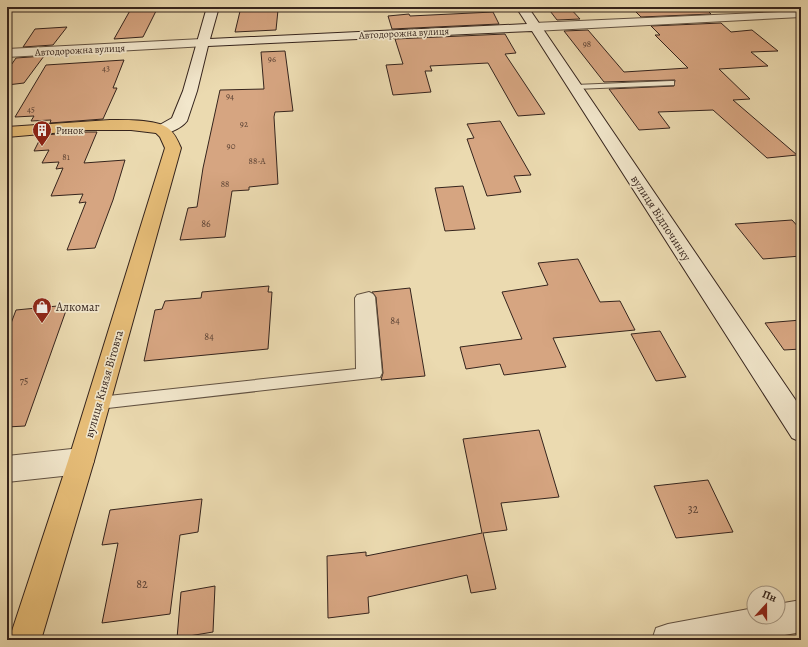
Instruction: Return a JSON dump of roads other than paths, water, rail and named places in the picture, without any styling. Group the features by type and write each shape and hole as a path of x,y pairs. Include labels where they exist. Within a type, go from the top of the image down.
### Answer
{"main road":[{"path":"7,132 137,125 161,130"},
{"name":"вулиця Князя Вітовта","path":"25,640 81,461 173,148 168,137 161,130"}],"street":[{"path":"161,130 178,121 190,91 213,7"},
{"name":"вулиця Відпочинку","path":"522,7 801,430"},
{"name":"Автодорожна вулиця","path":"7,54 801,14"},
{"path":"7,469 81,461"},
{"path":"668,640 801,616"}],"lane":[{"path":"575,87 671,83"},
{"path":"98,403 363,374"}],"place":[{"name":"Ринок","path":"42,147"},
{"name":"Алкомаг","path":"42,324"}]}
